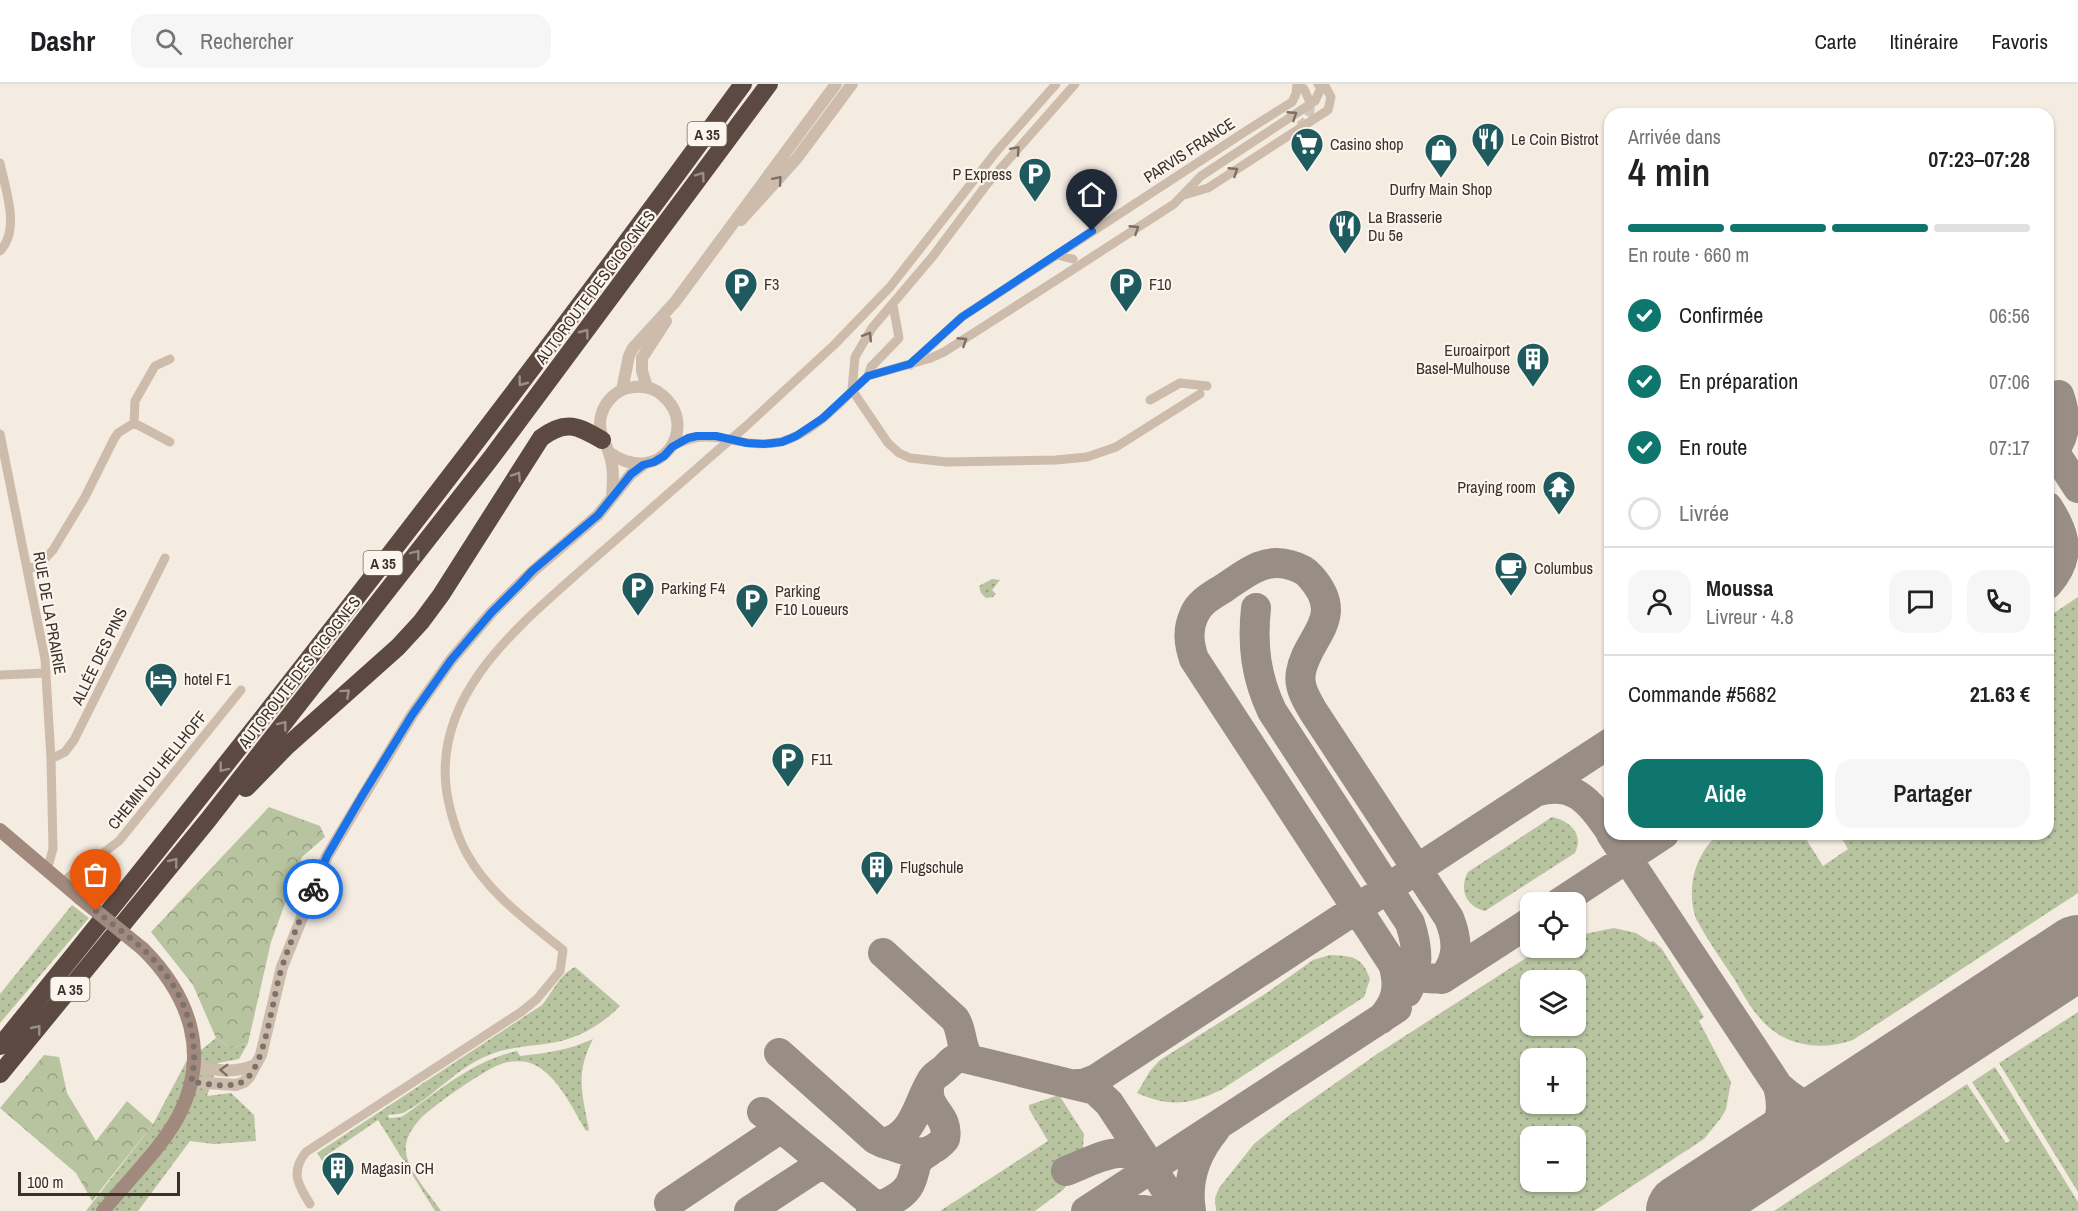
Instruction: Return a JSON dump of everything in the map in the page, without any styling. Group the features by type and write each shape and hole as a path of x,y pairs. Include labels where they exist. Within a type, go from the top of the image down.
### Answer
{"highway":[{"name":"AUTOROUTE DES CIGOGNES","path":"0,1046 160,849 475,446 743,84"},
{"name":"AUTOROUTE DES CIGOGNES","path":"0,1074 208,820 491,458 769,84"},
{"path":"208,820 242,793 287,746 398,647 421,622 441,595 541,438 552,429 567,425 582,428 606,446"}],"main road":[{"path":"0,830 143,950 159,966 175,988 187,1012 192,1035 193,1066 191,1082 178,1117 158,1146 103,1211"}],"street":[{"path":"622,390 629,356 633,348 675,302 836,84"},
{"path":"723,237 753,208 797,158 852,84"},
{"path":"310,1204 299,1186 297,1172 299,1161 306,1152 521,1012 537,999 560,971 563,950 505,902 486,882 467,855 454,826 444,768 449,737 460,704 482,669 522,623 744,428 834,345 891,287 996,152 1056,84"},
{"path":"1075,84 987,184 933,256 873,328 855,357 852,390 888,443 899,453 910,458 947,462 1056,460 1087,457 1116,447 1200,394"},
{"path":"1297,84 1304,89 1309,100"},
{"name":"PARVIS FRANCE","path":"910,364 962,317 1292,102 1297,84"},
{"path":"606,446 630,464 643,465 654,462 672,447 697,436 716,436 747,443 764,444 782,442 796,436 823,418 868,376 944,352 1174,204 1201,176 1315,101 1321,88 1318,84"},
{"path":"1182,195 1208,188 1328,110 1331,97 1324,84"},
{"path":"821,127 822,102"},
{"path":"0,163 11,228 8,241 0,251"},
{"path":"1057,255 1073,259"},
{"path":"647,387 642,370 642,357 667,319 675,302"},
{"path":"868,376 871,367 899,338 893,305"},
{"path":"134,423 135,401 155,366 170,359"},
{"path":"1150,400 1180,383 1207,386"},
{"path":"612,497 612,467 600,428 605,406 612,397 629,387 647,387 663,395 674,409 677,422 672,447"},
{"path":"134,423 170,442"},
{"path":"28,570 41,564 53,550 85,497 114,439 118,433 134,423"},
{"name":"RUE DE LA PRAIRIE","path":"0,434 46,673 51,759 52,849 45,870"},
{"path":"191,1082 236,1084 249,1077 261,1055 282,967 327,856 412,715 451,660 491,613 532,571 598,515 631,474 643,465"},
{"name":"ALLÉE DES PINS","path":"51,759 65,752 74,740 165,558"},
{"path":"0,675 46,673"},
{"name":"CHEMIN DU HELLHOFF","path":"62,883 77,868 119,841 241,690"},
{"path":"193,1066 224,1071 247,1069 255,1065"}],"green space":[{"path":"992,579 1000,580 992,590 996,594 986,598 979,586"},
{"path":"2078,597 2078,893 1853,1040 1827,1046 1814,1046 1789,1040 1778,1034 1751,1007 1696,919 1692,885 1694,873 1703,852 1713,840 1807,840 1823,866 1848,849 1843,840 2054,840 2054,613"},
{"path":"269,807 320,826 325,837 302,857 271,942 248,1043 231,1048 216,1038 193,985 151,932"},
{"path":"1552,817 1574,829 1578,840 1575,853 1485,911 1478,909 1468,901 1464,884 1468,872"},
{"path":"72,905 89,918 0,1023 0,994"},
{"path":"1614,928 1636,933 1650,942 1653,941 1662,949 1704,1017 1699,1021 1731,1082 1726,1109 1704,1139 1594,1211 1216,1211 1215,1198 1219,1188 1254,1144 1287,1117 1377,1054 1526,958 1586,958 1586,934"},
{"path":"1330,955 1350,957 1360,962 1370,979 1364,997 1210,1095 1189,1101 1170,1102 1137,1093 1150,1071 1160,1060 1265,994 1313,960"},
{"path":"575,967 620,1006 607,1018 593,1028 569,1039 507,1049 489,1055 466,1067 405,1112 388,1115 389,1118 401,1117 458,1076 501,1055 517,1051 520,1056 549,1052 593,1039 587,1051 582,1073 582,1094 589,1130 586,1131 569,1101 555,1081 546,1073 527,1062 510,1062 485,1072 448,1096 420,1119 409,1134 406,1143 407,1159 441,1211 435,1211 378,1120 324,1157 328,1165 325,1165 317,1153 542,1005 560,979"},
{"path":"2078,1012 2078,1192 1999,1063"},
{"path":"216,1038 231,1048 248,1043 239,1059 218,1063 207,1096 231,1093 254,1115 256,1141 214,1144 190,1141 138,1211 86,1211 153,1124 186,1062"},
{"path":"44,1055 59,1057 67,1093 96,1141 127,1101 153,1124 92,1201 76,1173 0,1108"},
{"path":"1995,1067 2078,1202 2078,1211 1774,1211 1967,1084 2006,1143 2010,1141 1972,1082"},
{"path":"1059,1095 1084,1134 1083,1148 1073,1177 1063,1190 1035,1211 940,1211 1048,1141 1029,1109 1029,1105"}],"taxiway":[{"path":"2054,449 2060,441 2064,426 2064,411 2059,395"},
{"path":"2054,451 2078,488"},
{"path":"2054,517 2064,546 2061,564 2054,576"},
{"path":"1381,1019 1391,1006 1396,993 1393,964 1192,653 1190,626 1199,606 1240,577 1263,565 1281,563 1304,570 1321,591 1325,604 1325,615 1301,672 1303,692 1452,926 1455,942 1454,956 1443,978 1414,975 1401,969 1390,958"},
{"path":"1256,608 1256,661 1262,686 1272,711 1410,923 1415,941 1416,967 1407,992"},
{"path":"1077,1084 1096,1079 1604,747"},
{"path":"1533,793 1547,789 1569,791 1587,802 1604,823"},
{"path":"1615,840 1778,1086"},
{"path":"1576,892 1655,840"},
{"path":"1442,979 1520,928"},
{"path":"883,953 955,1019 970,1059"},
{"path":"1086,1211 1397,1008"},
{"path":"779,1053 875,1139 883,1143 902,1134 913,1118 932,1079 960,1057 1095,1090 1109,1103 1180,1211"},
{"path":"883,1143 908,1151 923,1152 938,1146 945,1139 944,1123 930,1099 930,1083"},
{"path":"1752,1166 1767,1148 1777,1129 1781,1109 1778,1086 1796,1100 1812,1107 1830,1107 1852,1100"},
{"path":"762,1112 872,1203 880,1205 887,1203"},
{"path":"1191,1211 1191,1178 1198,1158 1215,1130"},
{"path":"669,1203 775,1132 786,1132"},
{"path":"871,1211 893,1200 907,1189 917,1162 929,1152"},
{"path":"1066,1171 1099,1157 1121,1153 1132,1154 1152,1168"},
{"path":"749,1211 824,1164"},
{"path":"1093,1211 1118,1207 1151,1211"}],"runway":[{"path":"1683,1211 2078,952"}],"tunnel":[{"path":"1299,126 1306,121 1309,114 1309,100"}],"way so far":[{"path":"96,911 143,950 159,966 175,988 187,1012 192,1035 194,1052 191,1082 236,1084 249,1077 261,1055 282,967 313,889"}],"place":[{"name":"Le Coin Bistrot","path":"1488,168"},
{"name":"Casino shop","path":"1307,173"},
{"name":"Durfry Main Shop","path":"1441,179"},
{"name":"P Express","path":"1035,203"},
{"name":"La Brasserie Du 5e","path":"1345,255"},
{"name":"F3","path":"741,313"},
{"name":"F10","path":"1126,313"},
{"name":"Euroairport Basel-Mulhouse","path":"1533,388"},
{"name":"Praying room","path":"1559,516"},
{"name":"Columbus","path":"1511,597"},
{"name":"Parking F4","path":"638,617"},
{"name":"Parking F10 Loueurs","path":"752,629"},
{"name":"hotel F1","path":"161,708"},
{"name":"F11","path":"788,788"},
{"name":"Flugschule","path":"877,896"},
{"name":"Magasin CH","path":"338,1197"}],"route":[{"path":"313,889 327,856 362,796 412,715 451,660 491,613 532,571 607,506 631,474 643,465 664,456 672,447 688,438 716,436 747,443 764,444 782,442 796,436 823,418 868,376 910,364 962,317 1092,231"}]}
